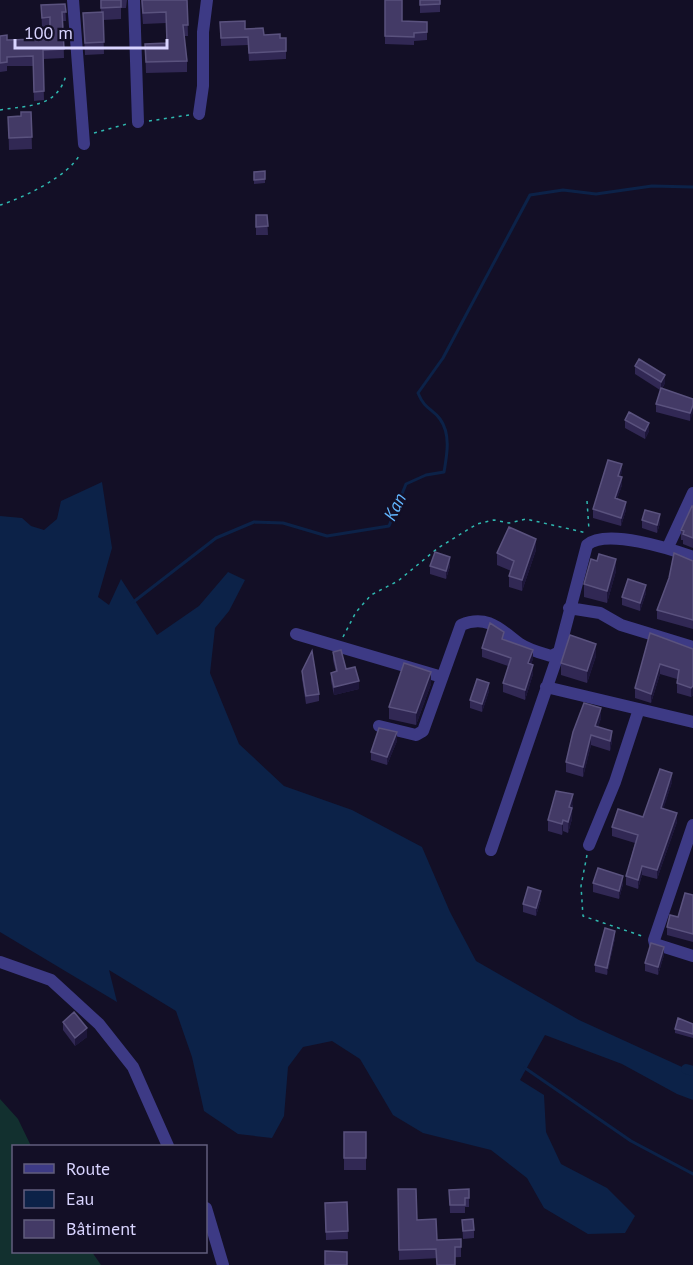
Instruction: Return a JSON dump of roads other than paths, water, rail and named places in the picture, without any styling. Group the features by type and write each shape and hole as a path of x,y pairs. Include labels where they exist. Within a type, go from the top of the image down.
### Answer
{"street":[{"path":"73,0 84,144"},
{"path":"134,0 138,122"},
{"path":"199,114 203,86 203,32 207,0"},
{"path":"668,547 693,493"},
{"path":"491,850 559,652 569,608 588,545 593,540 629,540 668,547 693,557"},
{"path":"569,608 600,613 621,626 693,647"},
{"path":"379,726 416,735 423,731 461,625 473,620 491,622 521,645 538,653 551,656 559,652"},
{"path":"296,634 340,645 442,678"},
{"path":"546,687 693,722"},
{"path":"589,845 619,770 639,709"},
{"path":"693,825 654,940 656,944 693,956"},
{"path":"0,962 51,980 99,1024 133,1067 168,1145"},
{"path":"207,1211 223,1265"}],"water":[{"path":"102,482 112,548 98,597 109,605 121,579 157,635 199,606 228,572 245,580 229,611 215,628 210,673 239,744 284,786 352,810 422,847 450,912 476,961 579,1020 693,1072 693,1100 677,1094 622,1064 545,1035 520,1080 544,1095 546,1132 561,1164 607,1188 635,1216 625,1233 588,1234 544,1208 527,1178 491,1150 423,1133 393,1115 360,1059 332,1041 303,1047 288,1067 284,1116 272,1138 238,1134 204,1111 192,1057 176,1011 109,970 117,1002 0,932 0,516 22,518 31,526 44,530 57,519 61,501"}],"waterway":[{"name":"Kan","path":"132,603 216,538 254,522 283,523 327,536 389,526 406,484 426,475 444,472 446,431 440,419 423,403 418,393 443,358 530,195 563,190 596,194 652,186 693,187"},
{"path":"525,1068 631,1141 693,1174"},
{"path":"686,1069 693,1071"}]}
